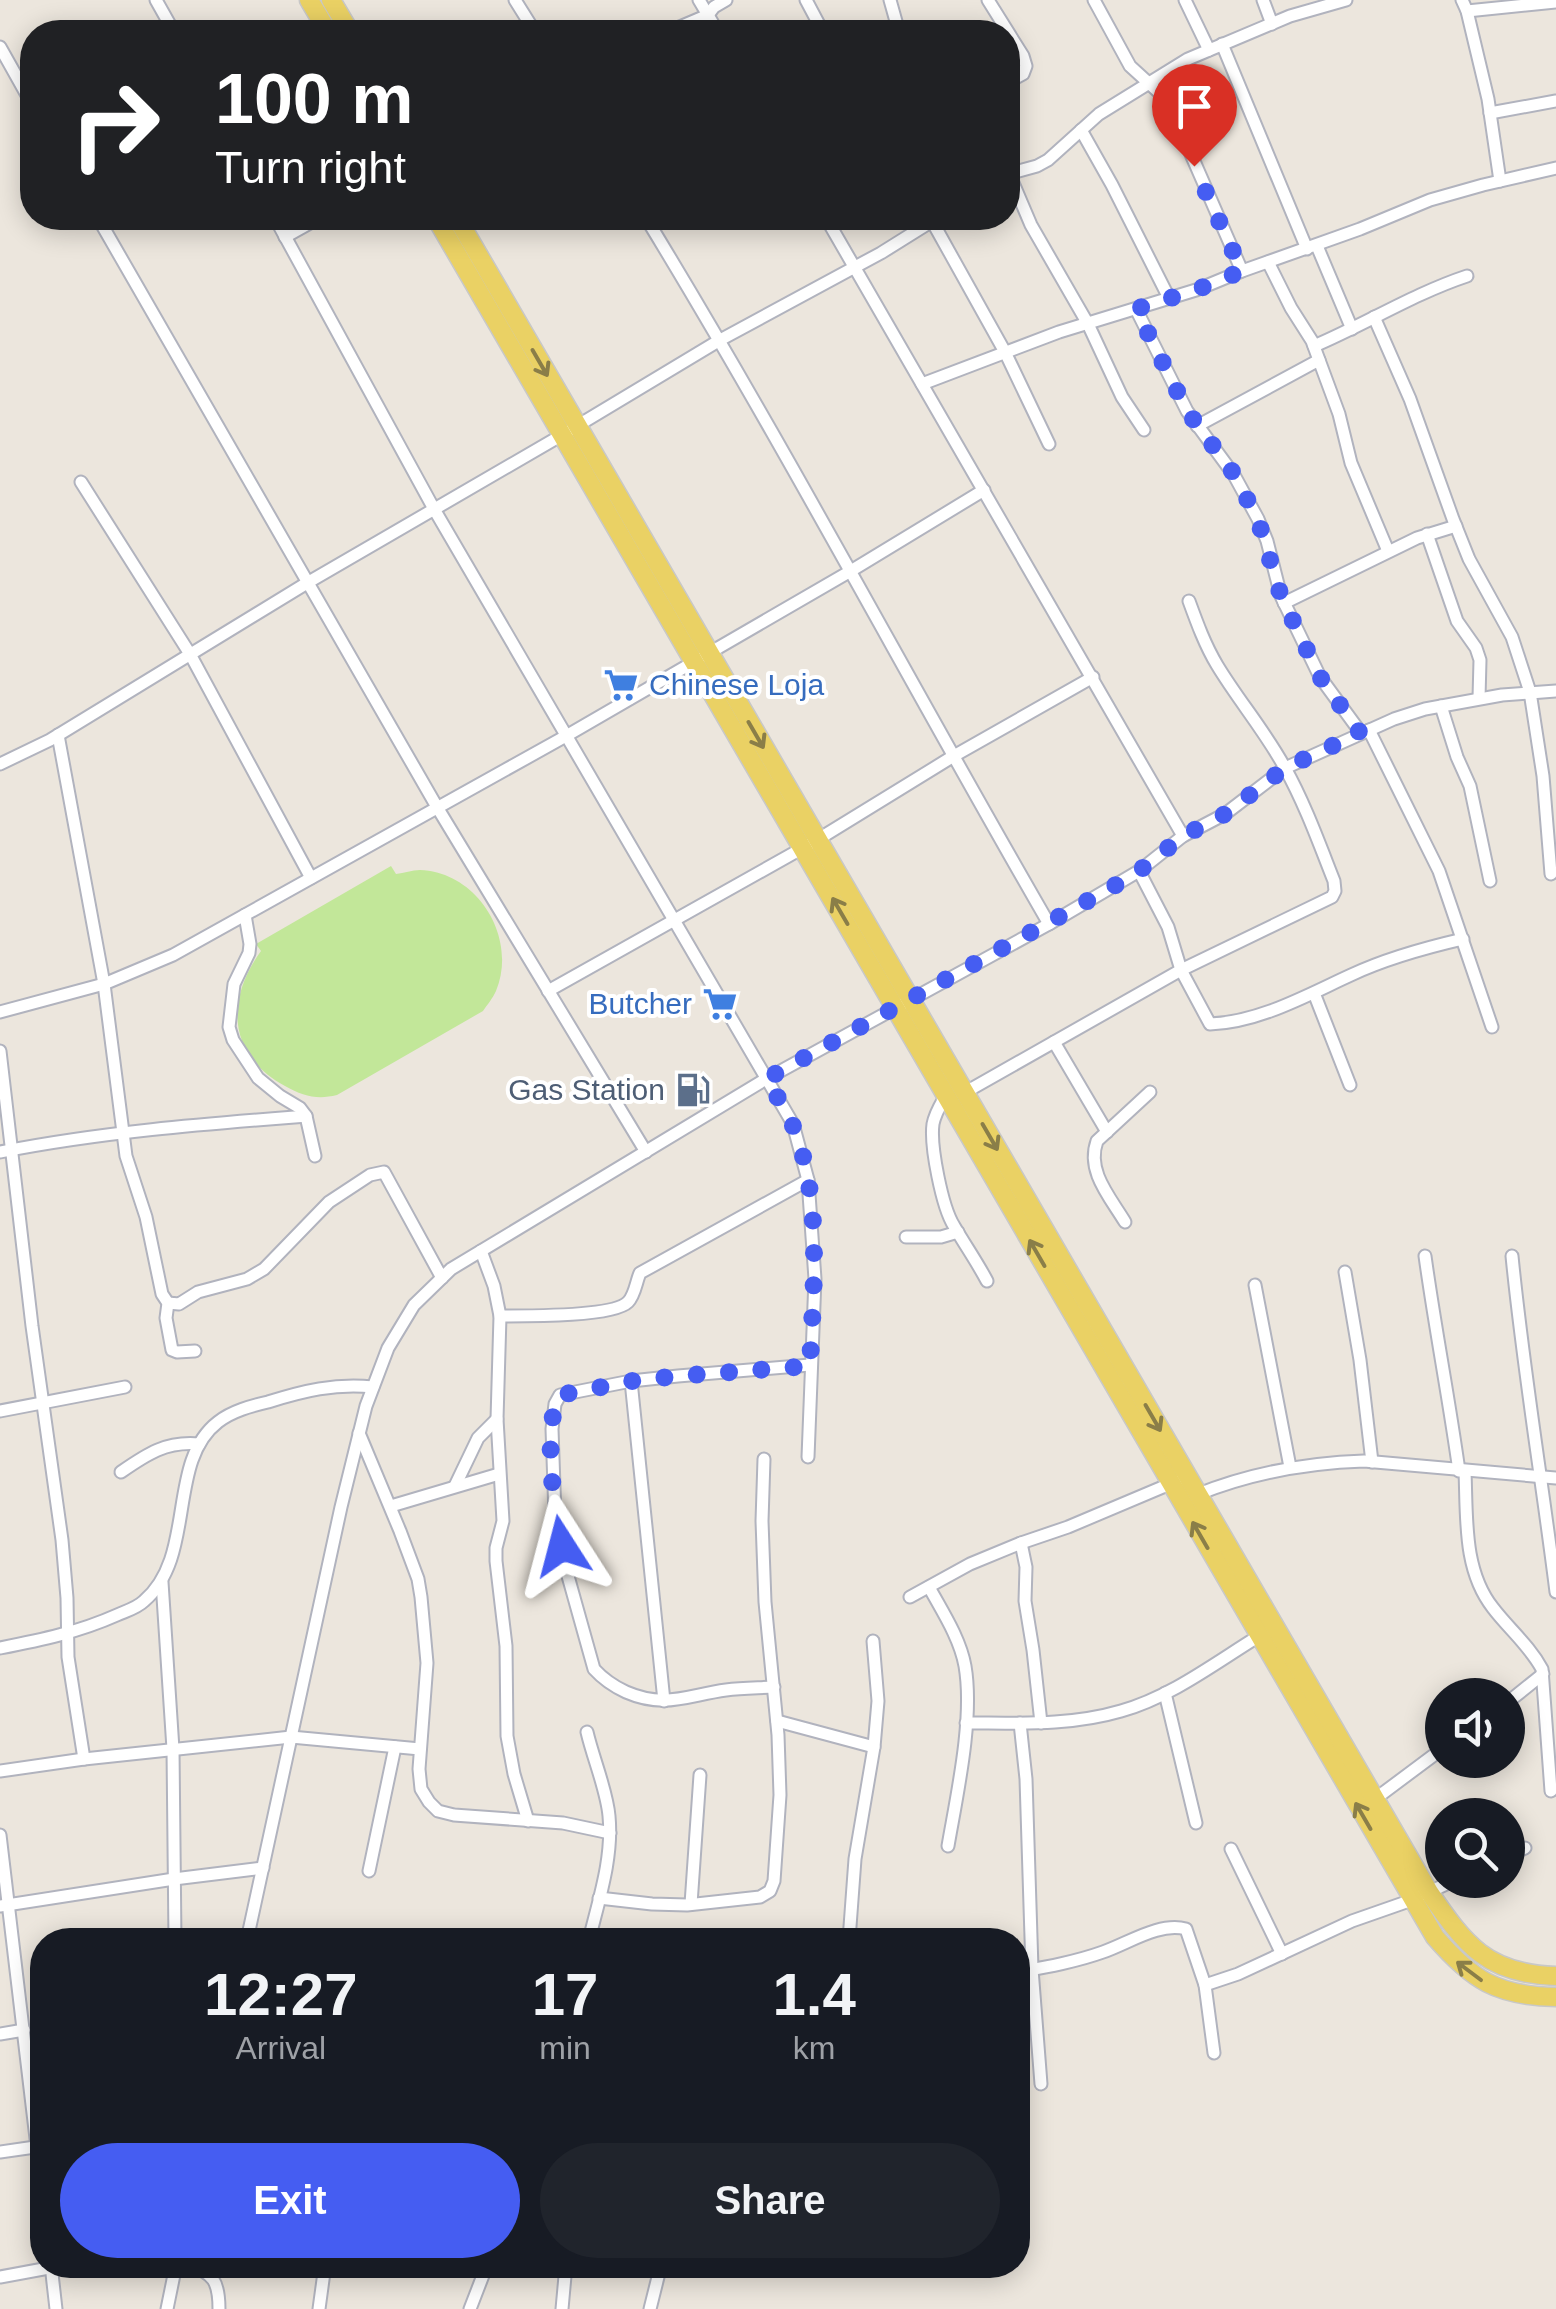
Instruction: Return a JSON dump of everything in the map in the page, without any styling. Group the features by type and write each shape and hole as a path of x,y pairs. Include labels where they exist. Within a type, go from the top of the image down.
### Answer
{"main road":[{"path":"444,230 503,314"},
{"path":"463,230 503,314 569,431 1189,1499 1374,1799 1420,1896 1434,1937 1459,1966 1482,1981 1524,1994 1556,1997"},
{"path":"1189,1499 1258,1636 1420,1896 1476,1951 1499,1966 1556,1976"}],"street":[{"path":"699,0 711,20"},
{"path":"696,20 726,0"},
{"path":"1094,0 1130,66 1164,98 1173,113 1242,271"},
{"path":"1185,0 1209,50"},
{"path":"1263,0 1272,24"},
{"path":"1020,170 1048,160 1099,114 1209,50 1290,16 1346,0"},
{"path":"1500,180 1490,113 1465,5 1556,2"},
{"path":"1222,44 1352,329"},
{"path":"0,47 20,83"},
{"path":"1020,51 1026,66 1020,76"},
{"path":"1490,113 1556,101"},
{"path":"1081,130 1169,298"},
{"path":"922,384 1004,352 1312,248 1430,200 1556,168"},
{"path":"1020,199 1088,324 1122,397 1144,430"},
{"path":"105,230 437,807 646,1152"},
{"path":"281,230 434,509 792,1124 808,1180 815,1280 808,1457"},
{"path":"285,237 298,230"},
{"path":"653,230 720,340 1049,924"},
{"path":"833,230 1183,836"},
{"path":"0,764 58,735 720,340 882,254 918,230"},
{"path":"940,230 1049,444"},
{"path":"1268,262 1314,346 1339,414 1350,463 1388,552"},
{"path":"1314,346 1436,286 1467,276"},
{"path":"1136,309 1180,397 1234,474 1258,520 1284,603 1320,677 1389,767 1438,871 1492,1028"},
{"path":"1374,317 1410,400 1469,558 1512,636 1530,692 1552,874"},
{"path":"1197,426 1319,360"},
{"path":"80,482 190,654 311,878"},
{"path":"0,1012 104,984 173,954 566,736 984,490"},
{"path":"1284,603 1428,534 1456,526"},
{"path":"1428,534 1457,621 1480,660 1479,698"},
{"path":"987,1282 952,1223 942,1196 932,1140 933,1121 955,1094 1181,970 1332,898 1336,890 1285,768 1202,639 1189,602"},
{"path":"548,991 810,844 1093,676"},
{"path":"250,1928 372,1387 388,1348 414,1305 451,1269 766,1079 1139,871 1183,836 1225,814 1285,768 1394,718 1479,698 1556,691"},
{"path":"1441,706 1470,786 1490,881"},
{"path":"58,735 104,984 129,1172 146,1217 162,1294 168,1303 166,1318 172,1350 195,1351"},
{"path":"1139,871 1168,927 1181,970 1210,1024 1253,1016 1392,958 1463,940"},
{"path":"244,915 249,953 234,984 229,1027 258,1078 306,1116 315,1156"},
{"path":"1314,993 1350,1085"},
{"path":"1054,1042 1107,1132"},
{"path":"0,1051 6,1150 62,1540 73,1690 84,1759"},
{"path":"1125,1222 1093,1166 1094,1150 1097,1142 1150,1092"},
{"path":"6,1150 123,1132 306,1116"},
{"path":"168,1303 179,1304 198,1292 247,1279 264,1269 329,1202 370,1174 380,1172 384,1172 442,1278"},
{"path":"500,1316 595,1312 626,1305 640,1273 808,1180"},
{"path":"906,1237 941,1237 958,1232"},
{"path":"481,1251 500,1316 497,1419 503,1520 496,1561 506,1646 507,1736 528,1820"},
{"path":"1425,1256 1462,1472 1473,1568 1492,1608 1534,1655 1543,1674 1550,1791"},
{"path":"1512,1256 1522,1356 1556,1592"},
{"path":"1345,1272 1372,1462"},
{"path":"1255,1285 1290,1467"},
{"path":"774,1687 724,1690 664,1701 640,1698 618,1688 594,1669 555,1515 552,1429 560,1395 632,1381 810,1366"},
{"path":"632,1381 664,1701"},
{"path":"0,1411 125,1387"},
{"path":"0,1648 68,1634 142,1604 162,1582 172,1558 199,1444 218,1422 244,1409 320,1387 372,1387"},
{"path":"455,1486 478,1438 497,1419"},
{"path":"359,1433 418,1579 427,1663 419,1769 421,1789 429,1802 438,1811 454,1815 563,1823 610,1832"},
{"path":"121,1472 150,1452 199,1444"},
{"path":"599,1898 691,1904 760,1897 770,1891 774,1882 780,1795 765,1602 764,1459"},
{"path":"1189,1499 1234,1481 1290,1467 1337,1462 1556,1478"},
{"path":"390,1506 499,1474"},
{"path":"910,1597 970,1564 1178,1480"},
{"path":"1022,1543 1040,1723"},
{"path":"162,1582 173,1749 175,1928"},
{"path":"929,1587 965,1666 966,1723 948,1846"},
{"path":"966,1723 1080,1721 1125,1710 1165,1693 1258,1636"},
{"path":"850,1928 855,1858 878,1701 873,1641"},
{"path":"1525,1688 1543,1674"},
{"path":"1165,1693 1196,1823"},
{"path":"777,1721 874,1746"},
{"path":"1020,1724 1041,2084"},
{"path":"586,1732 609,1812 610,1832 593,1928"},
{"path":"0,1770 291,1737 420,1749"},
{"path":"369,1871 395,1747"},
{"path":"1374,1799 1425,1762"},
{"path":"691,1904 700,1776"},
{"path":"0,1835 4,1905 30,2074"},
{"path":"1231,1850 1282,1954"},
{"path":"4,1905 262,1868"},
{"path":"1204,1985 1425,1894"},
{"path":"1032,1969 1090,1956 1160,1930 1186,1929 1204,1985 1214,2053"},
{"path":"0,2034 24,2030"},
{"path":"0,2152 30,2148"},
{"path":"0,2277 30,2271"},
{"path":"56,2278 56,2309"},
{"path":"166,2309 173,2278"},
{"path":"212,2278 219,2292 218,2309"},
{"path":"318,2309 323,2278"},
{"path":"470,2309 482,2278"},
{"path":"562,2309 565,2278"},
{"path":"650,2309 658,2278"}],"green space":[{"path":"391,866 396,874 420,870 441,874 475,895 488,911 502,950 496,991 483,1011 337,1095 317,1097 298,1092 266,1073 252,1059 238,1026 242,989 261,951 256,944"}],"place":[{"name":"Chinese Loja","path":"621,685"},
{"name":"Butcher","path":"720,1004"},
{"name":"Gas Station","path":"693,1090"}],"route":[{"path":"562,1546 555,1515 552,1459 555,1404 560,1395 632,1381 810,1366 815,1280 806,1166 792,1124 766,1079 1049,924 1139,871 1183,836 1225,814 1285,768 1360,733 1320,677 1300,639 1281,596 1258,520 1234,474 1187,411 1136,309 1242,271 1194,166"}]}
